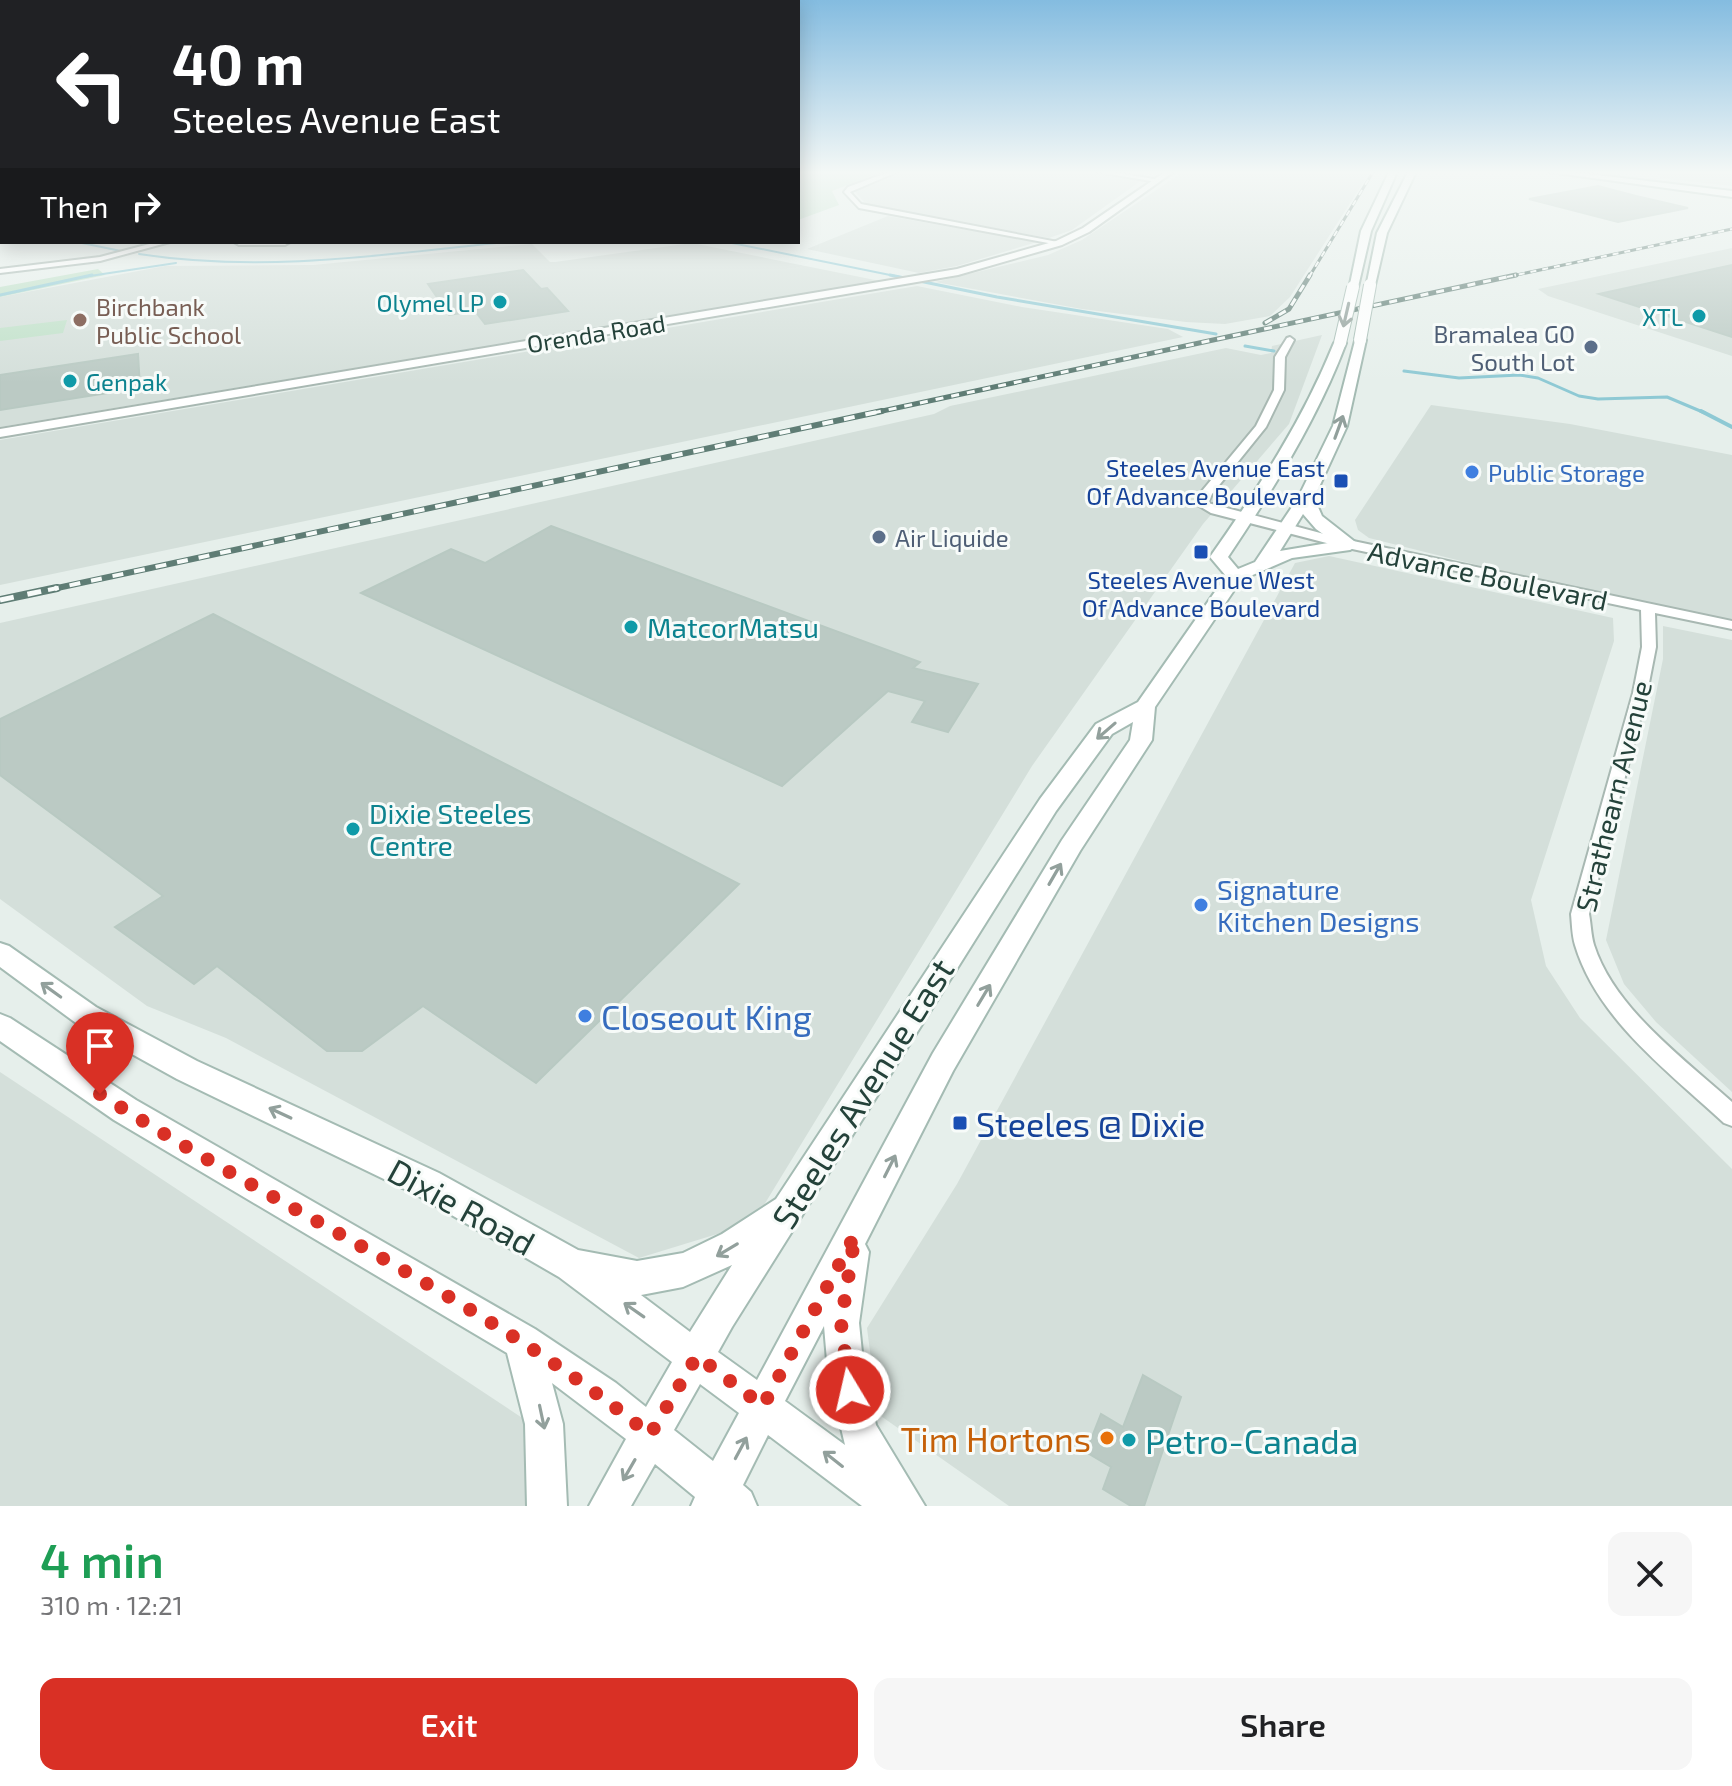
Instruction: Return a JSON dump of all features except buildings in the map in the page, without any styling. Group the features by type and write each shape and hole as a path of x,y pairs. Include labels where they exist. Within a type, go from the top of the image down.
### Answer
{"main road":[{"path":"1235,576 1219,557 1291,447 1325,381 1340,343 1363,242"},
{"path":"1265,561 1306,498 1340,426 1380,242"},
{"path":"1306,498 1307,511 1350,545"},
{"name":"Steeles Avenue East","path":"609,1506 791,1205 1048,805 1104,729 1145,707 1235,576 1290,553 1350,545"},
{"name":"Steeles Avenue East","path":"722,1501 763,1406 943,1062 1071,846 1141,740 1145,707"},
{"name":"Dixie Road","path":"0,953 98,1022 187,1070 428,1184 571,1265 895,1506"},
{"path":"0,1026 125,1110 522,1342 603,1396 722,1501"},
{"path":"571,1265 644,1279 724,1254 791,1205"},
{"path":"855,1235 841,1323 846,1372 859,1432 905,1506"},
{"path":"522,1342 544,1424 547,1506"}],"street":[{"name":"Orenda Road","path":"0,433 925,278 998,263 1059,243"},
{"path":"0,271 100,259 158,244"},
{"name":"Advance Boulevard","path":"1290,340 1280,357 1279,390 1261,427 1201,501 1215,510 1350,545 1648,610 1732,625"},
{"name":"Strathearn Avenue","path":"1648,610 1649,647 1640,693 1580,914 1580,932 1592,964 1623,1010 1732,1116"}],"shaded area":[{"path":"823,242 1036,242 957,266 919,273 807,249"},
{"path":"1077,242 1325,242 1290,297 1270,316 1225,324 1082,309 935,282 1048,255"},
{"path":"532,244 550,262 697,244 880,281 0,427 0,297 165,266 313,265"},
{"path":"1732,248 1732,356 1548,296 1538,289"},
{"path":"917,286 1022,307 1168,329 1183,337 0,585 0,440"},
{"path":"1322,335 1289,424 1203,524 1032,766 753,1223 639,1258 226,1038 147,1006 0,899 0,623 934,414 950,406 1226,348 1261,355 1271,353 1272,346"},
{"path":"1431,405 1570,424 1732,455 1732,621 1525,577 1369,538 1358,530 1355,520"},
{"path":"1329,556 1613,618 1614,641 1531,900 1546,966 1580,1018 1732,1169 1732,1506 1009,1506 878,1414 867,1328 957,1184 1295,563"},
{"path":"1663,626 1732,640 1732,1092 1656,1022 1624,984 1606,940 1663,659"},
{"path":"0,1072 548,1435 550,1506 0,1506"}],"green space":[{"path":"98,269 105,275 0,297 0,287"},
{"path":"67,320 63,333 0,341 0,328"}],"waterway":[{"path":"87,244 121,251"},
{"path":"139,254 231,262 276,262 368,257 487,244"},
{"path":"737,244 900,277"},
{"path":"83,277 176,263"},
{"path":"0,295 92,275"},
{"path":"890,275 997,297 1216,334"},
{"path":"1245,346 1274,351"},
{"path":"1404,371 1459,378 1519,375 1538,378 1579,396 1598,399 1667,397 1704,413"},
{"path":"1704,413 1732,427"}],"railway":[{"path":"1309,277 1330,242"},
{"path":"1507,277 1670,242"},
{"path":"1265,323 1289,309 1310,275"},
{"path":"873,413 1516,275"},
{"path":"48,590 882,411"},
{"path":"0,600 57,588"}],"place":[{"name":"Olymel LP","path":"500,302"},
{"name":"XTL","path":"1699,316"},
{"name":"Birchbank Public School","path":"80,320"},
{"name":"Bramalea GO South Lot","path":"1591,347"},
{"name":"Genpak","path":"70,381"},
{"name":"Public Storage","path":"1472,472"},
{"name":"Steeles Avenue East Of Advance Boulevard","path":"1341,481"},
{"name":"Air Liquide","path":"879,537"},
{"name":"Steeles Avenue West Of Advance Boulevard","path":"1201,552"},
{"name":"MatcorMatsu","path":"631,627"},
{"name":"Dixie Steeles Centre","path":"353,829"},
{"name":"Signature Kitchen Designs","path":"1201,905"},
{"name":"Closeout King","path":"585,1016"},
{"name":"Steeles @ Dixie","path":"960,1123"},
{"name":"Tim Hortons","path":"1107,1438"},
{"name":"Petro-Canada","path":"1129,1440"}],"route":[{"path":"100,1094 522,1342 603,1396 650,1435 697,1356 763,1406 855,1235 841,1323 850,1390"}]}
